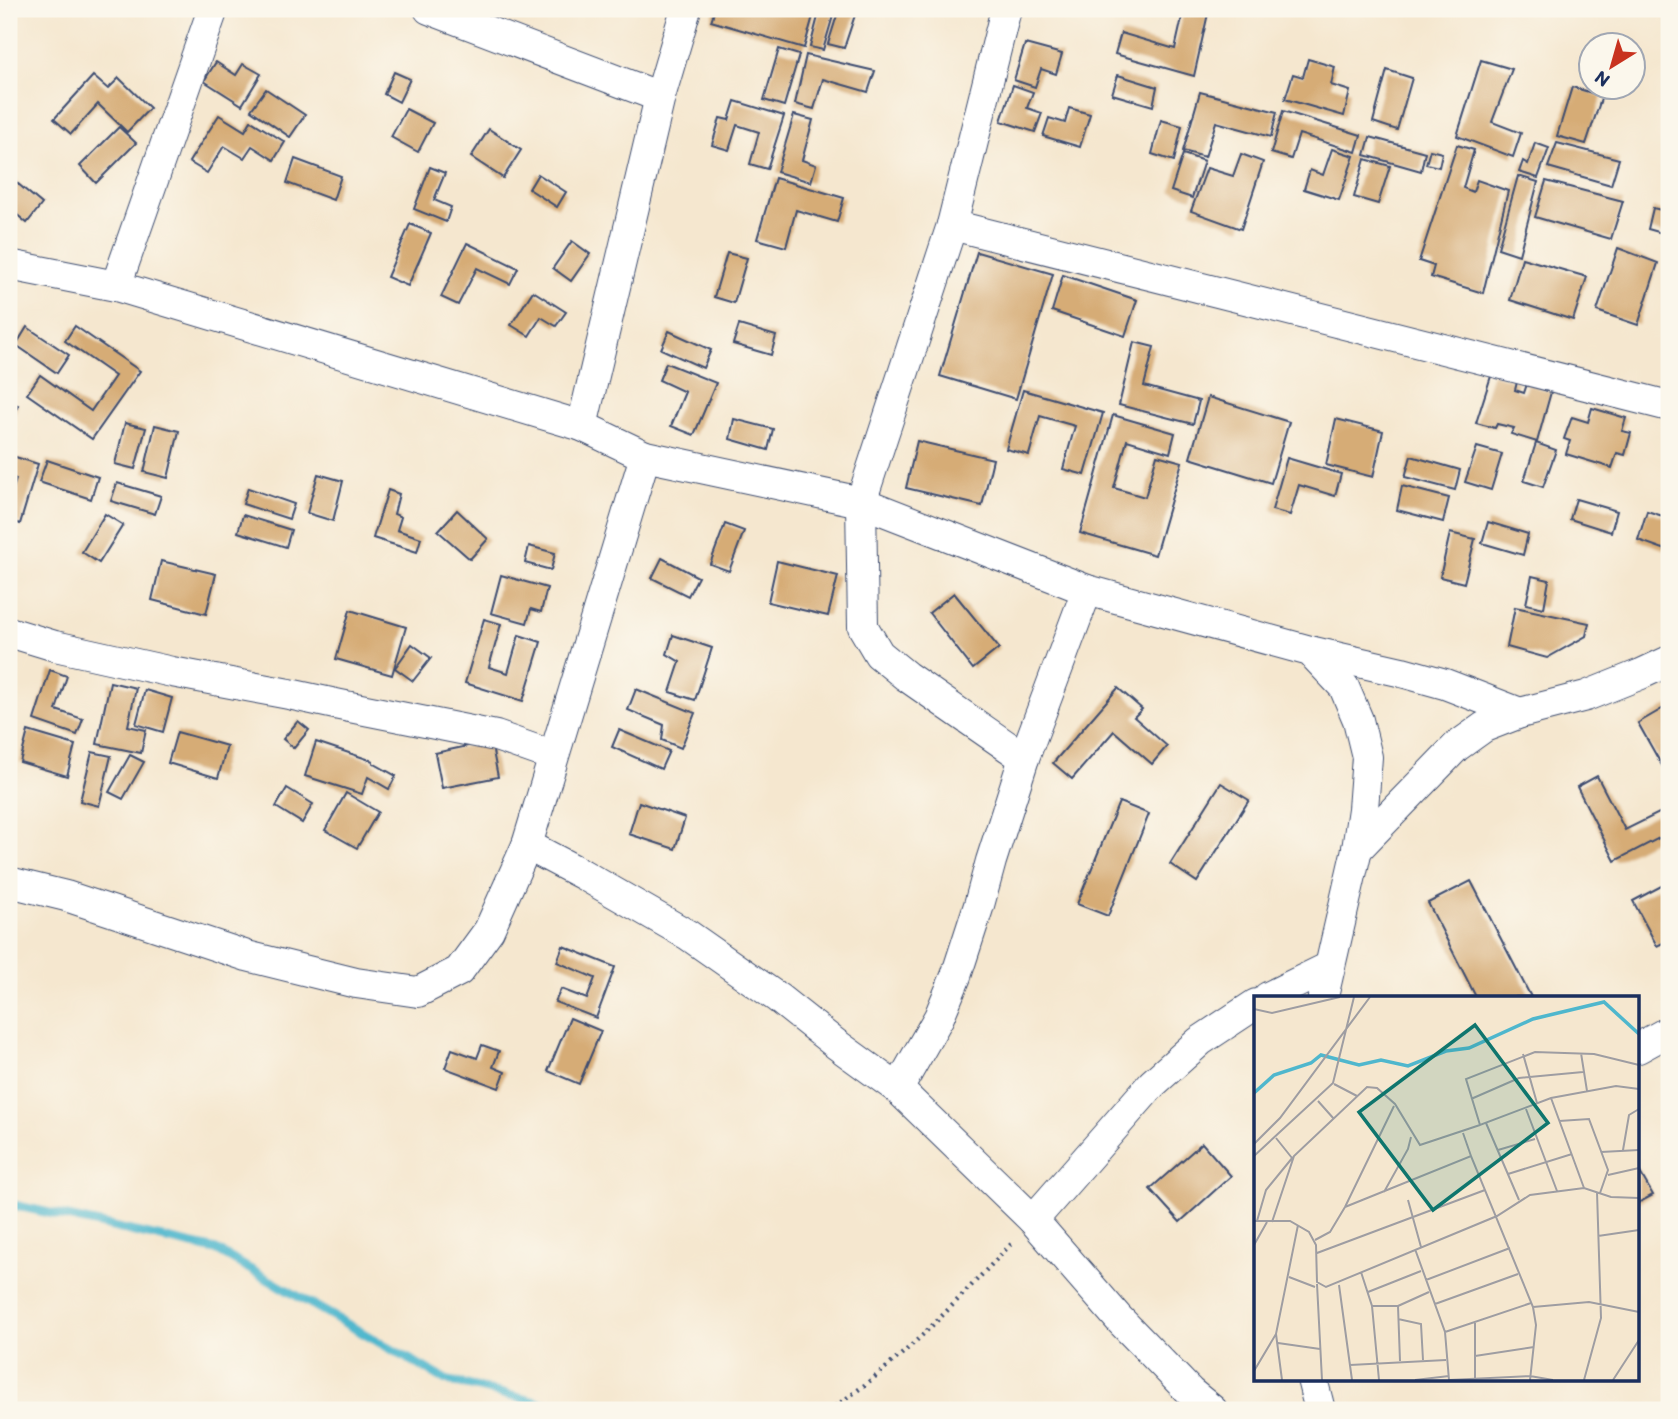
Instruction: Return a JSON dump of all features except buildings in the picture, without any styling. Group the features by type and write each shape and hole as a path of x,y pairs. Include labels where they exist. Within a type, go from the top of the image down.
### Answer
{"street":[{"path":"116,286 213,9"},
{"path":"429,9 660,97"},
{"path":"582,426 660,97 686,9"},
{"path":"1006,9 952,225 861,502 863,627 879,654 906,676 1024,758"},
{"path":"952,225 1669,406"},
{"path":"9,265 116,286 582,426 645,456 861,502 1087,590 1310,652 1402,672 1444,684 1520,713"},
{"path":"9,882 66,897 247,956 355,983 418,992 459,971 489,930 527,845 645,456"},
{"path":"898,1089 939,1017 956,976 1024,758 1087,590"},
{"path":"9,632 55,646 172,672 496,736 553,756"},
{"path":"1310,652 1344,687 1358,720 1367,757 1357,849 1323,996"},
{"path":"1357,849 1456,747 1484,727 1520,713 1586,696 1669,661"},
{"path":"527,845 688,935 778,998 898,1089 1033,1220 1119,1319 1190,1392 1212,1410"},
{"path":"1270,996 1329,967"},
{"path":"1033,1220 1152,1084 1200,1041 1254,1005"},
{"path":"1640,1047 1669,1031"},
{"path":"1312,1380 1320,1410"}],"path":[{"path":"830,1410 874,1378 944,1315 1033,1220"}],"waterway":[{"path":"9,1204 216,1250 446,1380 569,1410"}]}
